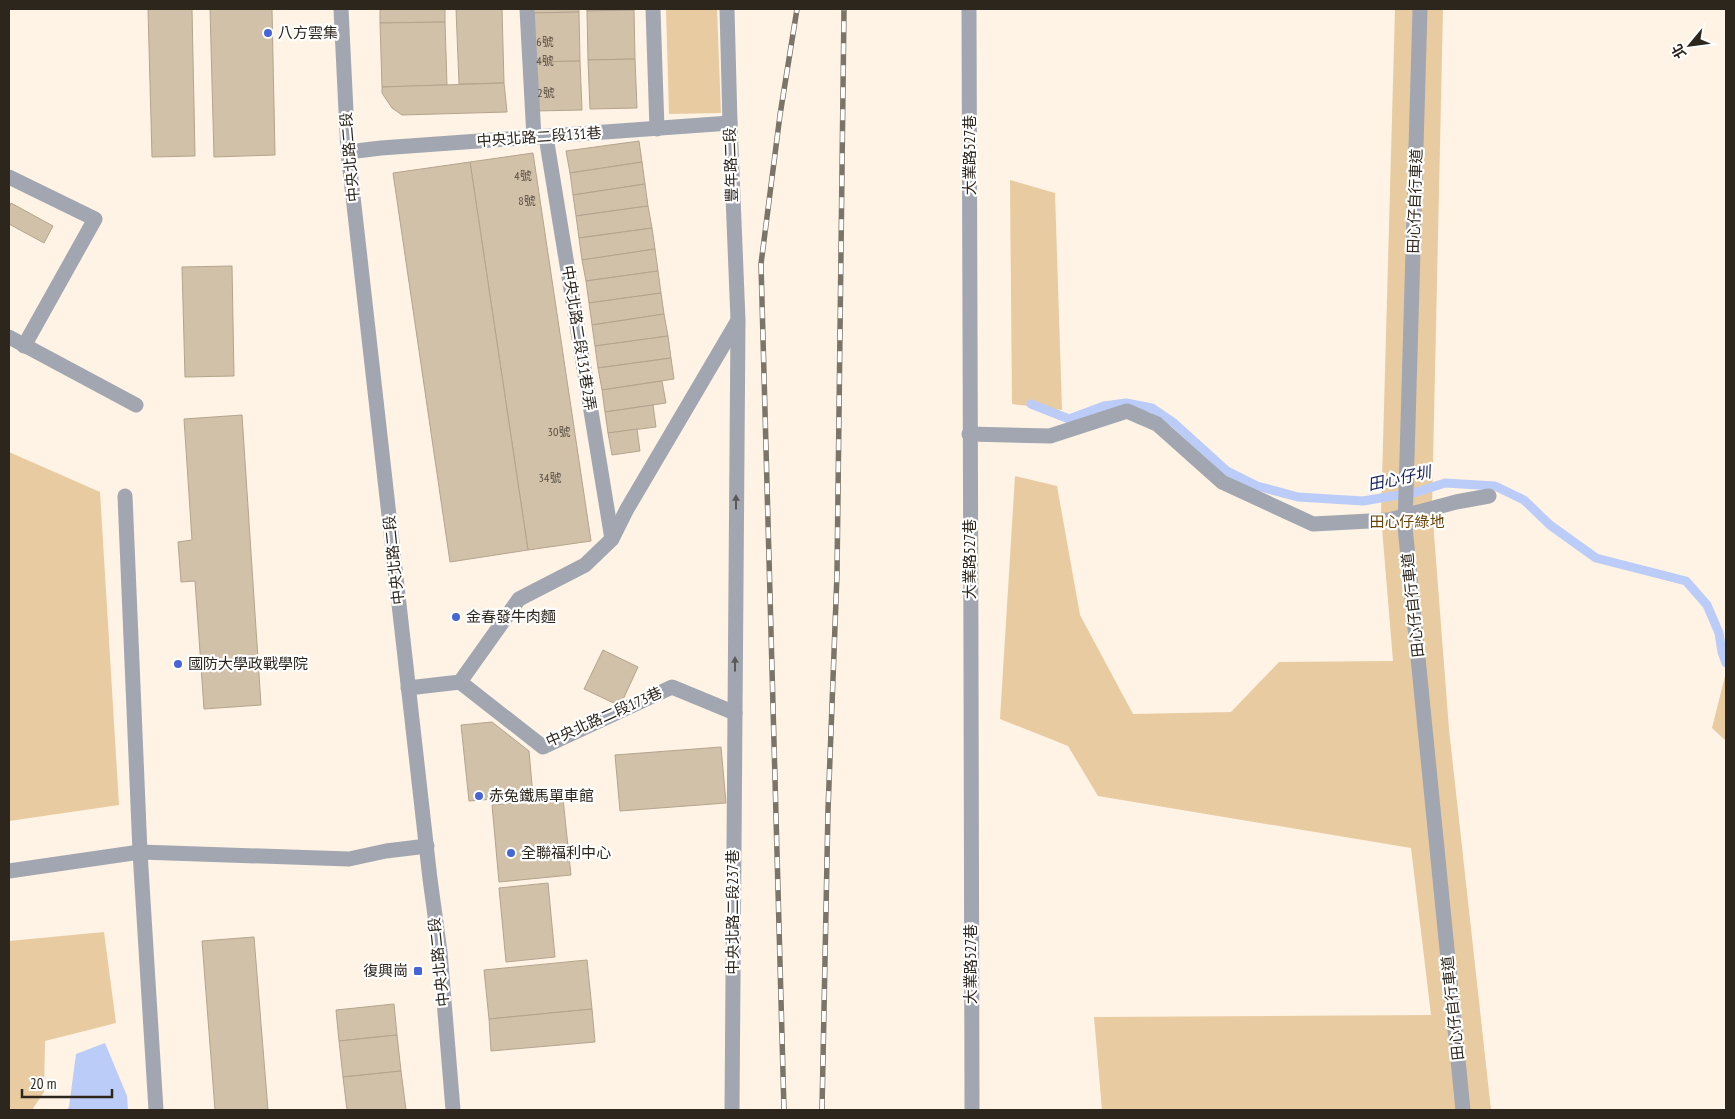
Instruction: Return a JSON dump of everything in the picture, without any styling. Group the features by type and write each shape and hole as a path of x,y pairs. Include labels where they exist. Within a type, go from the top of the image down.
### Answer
{"street":[{"name":"中央北路二段","path":"340,9 348,152 426,846 440,952 453,1110"},
{"name":"中央北路二段131巷2弄","path":"527,9 540,137 612,538"},
{"path":"653,9 657,129"},
{"name":"豐年路二段","path":"727,9 738,320 735,713"},
{"name":"大業路527巷","path":"969,9 972,1110"},
{"name":"田心仔自行車道","path":"1420,9 1405,516 1463,1110"},
{"name":"中央北路二段131巷","path":"348,152 730,123"},
{"path":"9,177 96,219 24,346"},
{"path":"408,688 460,682 519,599 585,565 612,538 627,509 738,320"},
{"path":"9,338 136,405"},
{"path":"970,434 1050,436 1127,411 1157,424 1222,482 1313,524 1389,520 1456,502 1489,496"},
{"path":"125,496 140,852 156,1110"},
{"name":"中央北路二段173巷","path":"460,682 543,747 672,687 735,713"},
{"name":"中央北路二段237巷","path":"732,1110 735,713"},
{"path":"9,871 140,852 349,859 386,851 426,846"}],"green space":[{"path":"666,9 717,9 721,113 669,114"},
{"name":"田心仔綠地","path":"1395,9 1443,9 1432,508 1449,729 1491,1110 1102,1110 1094,1017 1431,1015 1411,848 1098,796 1068,746 1000,719 1015,476 1057,486 1080,615 1133,714 1231,712 1279,662 1393,661 1381,516"},
{"path":"1010,180 1055,193 1062,410 1012,404"},
{"path":"9,452 100,492 119,805 9,821"},
{"path":"1726,672 1726,741 1712,728"},
{"path":"104,932 116,1023 45,1041 44,1092 32,1110 9,1110 9,941"}],"water":[{"path":"105,1043 127,1096 128,1110 67,1110 76,1054"}],"building":[{"path":"148,9 192,9 195,156 152,157"},
{"path":"210,9 272,9 275,155 214,157"},
{"path":"380,9 445,9 445,22 380,23"},
{"path":"456,9 502,9 504,83 459,84"},
{"path":"531,9 579,9 579,12 531,13"},
{"path":"586,9 633,9 634,10 587,11"},
{"path":"634,10 635,59 588,60 587,11"},
{"path":"579,12 580,61 533,62 531,13"},
{"path":"445,22 447,85 382,87 380,23"},
{"path":"635,59 637,108 590,109 588,60"},
{"path":"580,61 582,110 535,111 533,62"},
{"path":"504,83 507,112 402,115 392,108 382,93 382,87"},
{"path":"639,141 642,162 570,173 566,151"},
{"path":"533,153 591,541 528,550 470,162"},
{"path":"470,162 528,550 450,562 393,173"},
{"path":"642,162 645,184 573,195 570,173"},
{"path":"645,184 648,206 576,216 573,195"},
{"path":"11,203 53,226 44,243 9,224 9,208"},
{"path":"648,206 652,228 579,238 576,216"},
{"path":"652,228 655,249 582,260 579,238"},
{"path":"655,249 658,271 586,281 582,260"},
{"path":"232,266 234,376 185,377 182,267"},
{"path":"658,271 661,293 589,303 586,281"},
{"path":"661,293 664,314 592,325 589,303"},
{"path":"664,314 668,336 595,346 592,325"},
{"path":"668,336 671,358 598,368 595,346"},
{"path":"671,358 674,379 602,390 598,368"},
{"path":"662,381 666,403 605,412 602,390"},
{"path":"653,405 656,427 608,433 605,412"},
{"path":"242,415 261,705 204,709 195,581 181,582 178,542 192,540 184,419"},
{"path":"637,429 640,451 612,455 608,433"},
{"path":"603,650 638,667 620,706 584,689"},
{"path":"492,722 529,751 533,796 469,801 461,725"},
{"path":"721,747 726,803 620,811 615,755"},
{"path":"563,799 571,875 499,882 492,805"},
{"path":"548,883 555,957 506,962 499,888"},
{"path":"254,937 268,1110 215,1110 202,941"},
{"path":"587,960 592,1009 489,1019 484,970"},
{"path":"394,1004 397,1035 339,1041 336,1010"},
{"path":"592,1009 595,1042 491,1051 489,1019"},
{"path":"397,1035 401,1071 343,1077 339,1041"},
{"path":"401,1071 406,1110 347,1110 343,1077"}],"waterway":[{"name":"田心仔圳","path":"1031,404 1069,419 1104,406 1126,403 1152,408 1174,423 1227,471 1257,486 1298,497 1363,501 1417,492 1445,483 1495,486 1524,500 1550,525 1596,558 1686,581 1707,605 1719,633 1726,663"}],"railway":[{"path":"784,1110 761,264 780,115 797,9"},
{"path":"822,1110 828,810 837,574 844,9"}],"place":[{"name":"八方雲集","path":"268,33"},
{"name":"金春發牛肉麵","path":"456,617"},
{"name":"國防大學政戰學院","path":"178,664"},
{"name":"赤兔鐵馬單車館","path":"479,796"},
{"name":"全聯福利中心","path":"511,853"},
{"name":"復興崗","path":"418,971"}]}
